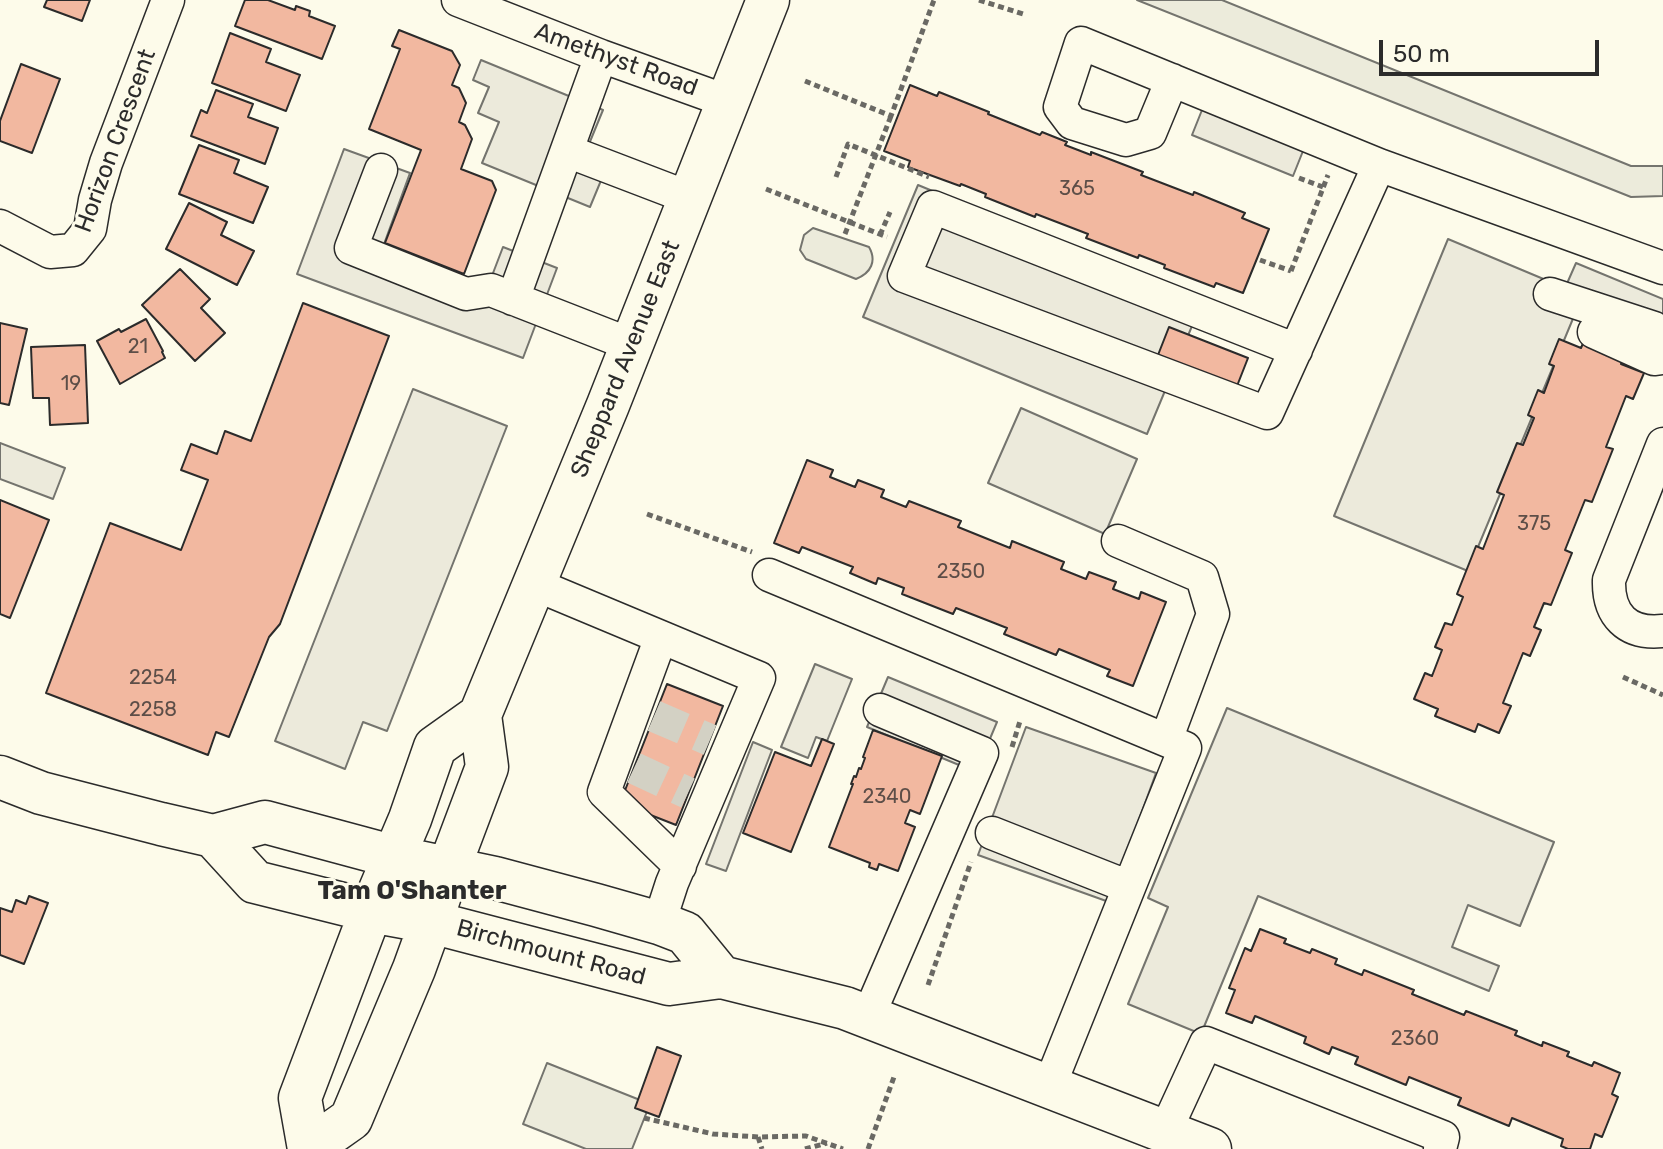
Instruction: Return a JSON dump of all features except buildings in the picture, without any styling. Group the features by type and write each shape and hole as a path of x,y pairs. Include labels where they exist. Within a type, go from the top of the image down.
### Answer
{"main road":[{"name":"Sheppard Avenue East","path":"480,715 632,345 768,0"},
{"path":"480,715 487,767 414,969 351,1119 310,1148 300,1098 435,747 480,715"},
{"path":"0,777 41,793 213,836 265,822 395,857 495,878 659,923 685,933 721,977"},
{"name":"Birchmount Road","path":"213,836 255,882 371,911 431,922 669,984 721,977 845,1008 1210,1149"}],"street":[{"name":"Horizon Crescent","path":"0,226 50,252 73,250 90,229 106,163 168,0"},
{"name":"Amethyst Road","path":"458,0 729,102"},
{"path":"513,299 601,56"},
{"path":"1172,80 1379,165 1663,268"},
{"path":"567,151 690,198"},
{"path":"1296,350 933,207 904,276 1267,413 1296,350 1379,165"},
{"path":"381,170 351,248 466,294 491,290 632,345"},
{"path":"1550,294 1654,328 1663,337"},
{"path":"1594,332 1654,359 1663,358"},
{"path":"1662,451 1609,580 1609,596 1615,613 1628,625 1646,633 1663,631"},
{"path":"1118,541 1202,577 1213,614 1166,740"},
{"path":"769,575 1185,748 1049,1087"},
{"path":"534,584 759,678 720,744 698,797 680,866 659,923"},
{"path":"661,637 644,712 625,764 604,792 680,866"},
{"path":"868,1017 982,753 880,710"},
{"path":"992,833 1129,887"},
{"path":"1165,1132 1206,1043 1443,1137 1440,1149"}],"path":[{"path":"845,234 934,0"},
{"path":"979,0 1023,14"},
{"path":"805,81 891,116"},
{"path":"1291,271 1338,148"},
{"path":"1299,178 1323,187"},
{"path":"766,189 891,239"},
{"path":"880,235 890,212"},
{"path":"1260,260 1326,283"},
{"path":"647,514 774,560 769,575"},
{"path":"1623,677 1663,695"},
{"path":"868,1149 894,1077"},
{"path":"644,1118 713,1134 806,1136 843,1149"},
{"path":"758,1137 762,1149"},
{"path":"805,1149 827,1143"}],"shaded area":[{"path":"1137,0 1222,0 1631,166 1663,166 1663,196 1631,197"},
{"path":"481,60 603,110 589,144 612,154 590,207 482,163 499,122 478,113 489,87 473,80"},
{"path":"1212,85 1313,126 1293,176 1192,135"},
{"path":"344,149 410,173 380,255 485,294 503,247 557,268 523,358 297,274"},
{"path":"918,185 1202,302 1147,434 863,317"},
{"path":"813,228 869,247 872,262 869,270 856,279 806,259 800,250 804,235"},
{"path":"1448,239 1565,288 1576,263 1663,299 1663,335 1577,309 1468,571 1334,516"},
{"path":"413,389 507,426 387,731 363,722 345,769 275,741"},
{"path":"1021,408 1137,459 1105,534 988,483"},
{"path":"0,443 65,468 53,499 0,479"},
{"path":"815,664 852,679 827,741 816,737 808,758 781,747"},
{"path":"888,677 997,722 976,772 867,727"},
{"path":"1227,708 1554,842 1520,926 1468,905 1452,947 1499,966 1489,991 1258,896 1201,1034 1128,1004 1168,907 1148,898"},
{"path":"1026,727 1156,773 1109,902 978,855"},
{"path":"753,742 772,750 726,871 706,864"},
{"path":"547,1063 650,1104 632,1149 586,1149 523,1124"}],"tunnel":[{"path":"654,716 710,740"},
{"path":"634,768 688,793"}],"district":[{"name":"Tam O'Shanter","path":"412,891"}]}
